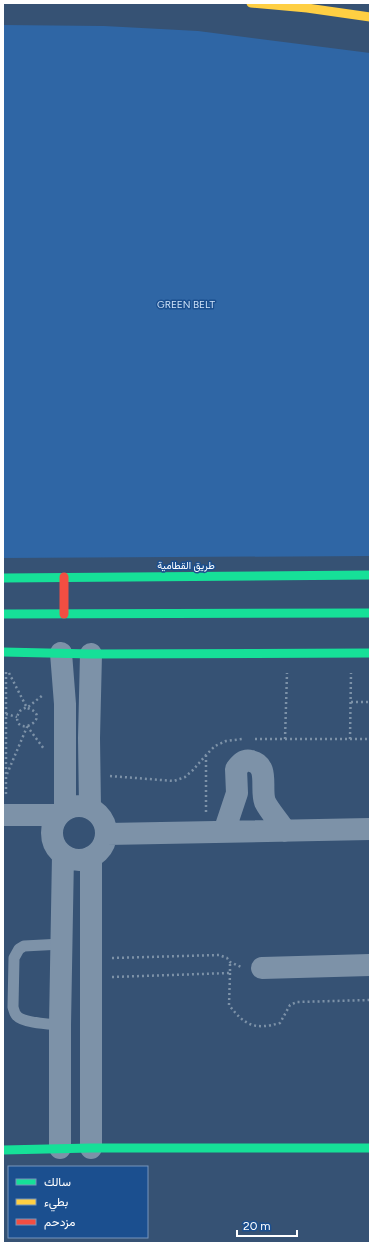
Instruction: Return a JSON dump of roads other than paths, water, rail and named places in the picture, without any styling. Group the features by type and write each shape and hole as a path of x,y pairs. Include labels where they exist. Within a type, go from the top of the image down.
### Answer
{"street":[{"path":"251,3 307,8 370,17"},
{"name":"طريق القطامية","path":"3,578 370,575"},
{"path":"64,577 64,614"},
{"path":"3,614 370,613"},
{"path":"3,652 91,654 370,652"},
{"path":"4,815 61,812 77,805 90,807 96,810 104,820 107,834 106,840 101,850 91,857 84,860 77,860 70,859 63,855 54,844 52,836 54,822 61,812 65,698 62,653"},
{"path":"90,807 89,738 91,654"},
{"path":"215,832 237,793 236,769 241,762 249,760 257,763 262,770 263,794 266,802 285,831"},
{"path":"107,834 370,829"},
{"path":"60,1148 60,1025 63,855"},
{"path":"91,857 91,1148"},
{"path":"262,968 370,965"},
{"path":"3,1150 60,1148 370,1148"}],"lane":[{"path":"60,1025 26,1021 17,1016 14,1012 14,958 19,949 24,946 62,944"}],"park label":[{"name":"GREEN BELT","path":"186,304"}]}
